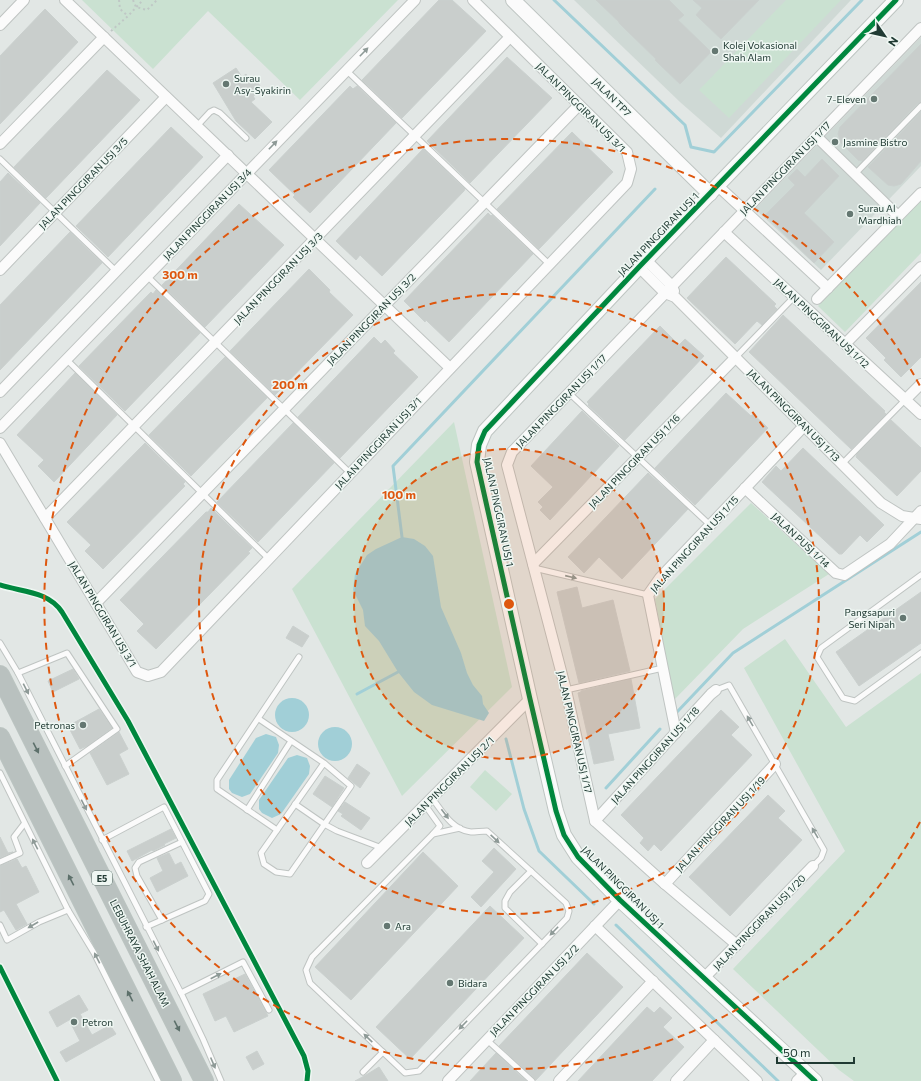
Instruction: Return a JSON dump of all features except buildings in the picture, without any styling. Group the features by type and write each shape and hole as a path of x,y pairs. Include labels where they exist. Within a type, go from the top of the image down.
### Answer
{"highway":[{"name":"LEBUHRAYA SHAH ALAM","path":"9,674 204,1081"},
{"path":"0,738 172,1081"}],"street":[{"path":"0,24 24,0"},
{"path":"65,0 450,368"},
{"name":"JALAN PINGGIRAN USJ 3/4","path":"0,428 415,0"},
{"name":"JALAN PINGGIRAN USJ 3/1","path":"0,443 137,672 148,676 161,672 627,183 631,169 627,152 473,0"},
{"name":"JALAN TP7","path":"513,0 714,190"},
{"name":"JALAN PINGGIRAN USJ 1","path":"806,1078 704,978 620,900 578,856 564,835 556,811 477,462 478,445 485,431 642,264 896,0"},
{"name":"JALAN PINGGIRAN USJ 1/17","path":"595,821 566,690 507,465 512,452 921,28"},
{"path":"0,144 104,37"},
{"name":"JALAN PINGGIRAN USJ 3/3","path":"45,518 510,37"},
{"name":"JALAN PINGGIRAN USJ 3/5","path":"0,270 166,97"},
{"name":"JALAN PINGGIRAN USJ 3/2","path":"96,603 579,105"},
{"path":"816,136 898,216"},
{"path":"0,392 228,155"},
{"path":"714,190 744,211 828,288"},
{"path":"817,299 921,192"},
{"name":"JALAN PINGGIRAN USJ 1/12","path":"724,232 921,414"},
{"name":"JALAN PINGGIRAN USJ 1/13","path":"642,264 881,503 902,516 919,516"},
{"path":"845,344 921,267"},
{"name":"JALAN PINGGIRAN USJ 1/16","path":"533,566 736,357"},
{"path":"905,400 921,384"},
{"name":"JALAN PINGGIRAN USJ 1/15","path":"676,733 648,595 660,578 804,426"},
{"name":"JALAN PUSJ 1/14","path":"745,488 836,573 844,575 890,544 919,516"},
{"name":"JALAN PINGGIRAN USJ 1/18","path":"595,821 716,690"},
{"name":"JALAN PINGGIRAN USJ 2/1","path":"367,863 530,699"},
{"name":"JALAN PINGGIRAN USJ 1/19","path":"665,884 775,764"},
{"path":"595,821 665,884 737,945"},
{"name":"JALAN PINGGIRAN USJ 1/20","path":"704,978 813,866"},
{"name":"JALAN PINGGIRAN USJ 2/2","path":"448,1081 620,900"},
{"path":"595,926 757,1081"},
{"path":"559,1081 653,981"},
{"path":"676,1081 714,1040"}],"lane":[{"path":"346,70 549,264"},
{"path":"855,174 921,106"},
{"path":"197,126 210,112 214,110 220,113 246,138"},
{"path":"0,159 116,271"},
{"path":"147,276 350,473"},
{"path":"736,357 794,297"},
{"path":"66,359 269,559"},
{"path":"569,393 710,524"},
{"path":"842,464 905,400"},
{"path":"533,566 648,595"},
{"path":"921,575 821,648 817,657 843,698 855,701 921,653"},
{"path":"0,643 9,674 64,766 181,994 221,1081"},
{"path":"9,674 67,653 117,729 64,766"},
{"path":"276,830 217,789 217,780 299,657"},
{"path":"566,690 663,668"},
{"path":"716,690 729,686 824,850 821,858 813,866"},
{"path":"259,719 324,763 351,786 290,874 276,872 264,864 261,853 324,763"},
{"path":"247,810 291,741"},
{"path":"0,774 68,910 94,953 158,1081"},
{"path":"428,801 451,823 460,828 470,832 487,831 566,903 569,911 567,918 419,1072 405,1073 310,983 306,970 312,957 440,826 428,801"},
{"path":"295,804 337,831 382,848"},
{"path":"102,840 164,807 209,894 205,901 146,926"},
{"path":"0,862 20,853 14,837 24,824"},
{"path":"433,834 460,828"},
{"path":"162,920 134,868 139,862 182,842"},
{"path":"531,871 510,892 504,901 505,908 542,944"},
{"path":"0,926 7,940 39,922 68,910"},
{"path":"181,994 243,962 269,1010"},
{"path":"487,1040 532,1081"},
{"path":"363,1072 383,1052"}],"path":[{"path":"119,0 120,9 128,16"},
{"path":"133,0 136,7"},
{"path":"104,37 128,16 143,0"},
{"path":"136,7 147,10 157,0"}],"shaded area":[{"name":"Kolej Vokasional Shah Alam","path":"574,0 851,0 721,138 680,102"},
{"path":"921,37 921,166 821,270 755,209"}],"green space":[{"path":"82,0 398,0 300,100 208,11 153,69"},
{"path":"786,0 841,0 729,118 699,90"},
{"path":"921,199 921,253 845,332 818,306"},
{"path":"454,422 512,687 402,796 292,589"},
{"path":"751,503 829,574 743,629 674,700 655,599"},
{"path":"785,639 846,727 921,673 921,1081 854,1081 839,1070 733,969 845,851 744,668"},
{"path":"485,770 512,794 496,811 470,787"}],"water":[{"path":"402,537 414,539 425,546 433,556 441,607 461,653 467,673 473,685 482,696 483,704 489,713 484,721 432,705 414,692 398,672 379,641 365,626 363,610 353,590 355,574 367,555 376,549"},
{"path":"289,698 295,698 299,699 306,705 309,715 308,722 302,729 295,732 289,732 285,731 278,725 275,718 275,712 276,708 282,701"},
{"path":"332,727 338,727 342,728 349,734 352,744 351,751 345,758 338,761 332,761 328,760 321,754 318,747 318,741 319,737 325,730"},
{"path":"266,734 276,737 279,745 278,753 250,794 242,797 232,793 229,789 229,780 256,738"},
{"path":"297,755 307,758 310,766 309,774 281,814 272,818 262,813 259,809 259,800 288,758"}],"waterway":[{"path":"554,0 685,125 691,147 714,152 862,0"},
{"path":"402,537 393,466 655,189"},
{"path":"677,712 733,653 921,532"},
{"path":"357,694 398,672"},
{"path":"606,788 660,729"},
{"path":"506,739 524,809 539,851 594,904"},
{"path":"616,925 778,1081"}],"cycle path":[{"path":"815,1081 620,900 578,857 564,835 556,811 477,462 479,445 485,431 639,267 896,0"},
{"path":"0,585 42,596 50,600 62,612 128,721 304,1056 308,1071 307,1081"},
{"path":"0,967 57,1081"}],"place":[{"name":"Kolej Vokasional Shah Alam","path":"715,51"},
{"name":"Surau Asy-Syakirin","path":"226,84"},
{"name":"7-Eleven","path":"874,99"},
{"name":"Jasmine Bistro","path":"835,142"},
{"name":"Surau Al Mardhiah","path":"850,214"},
{"name":"Pangsapuri Seri Nipah","path":"903,618"},
{"name":"Petronas","path":"83,725"},
{"name":"Ara","path":"387,926"},
{"name":"Bidara","path":"450,983"},
{"name":"Petron","path":"74,1022"}]}
